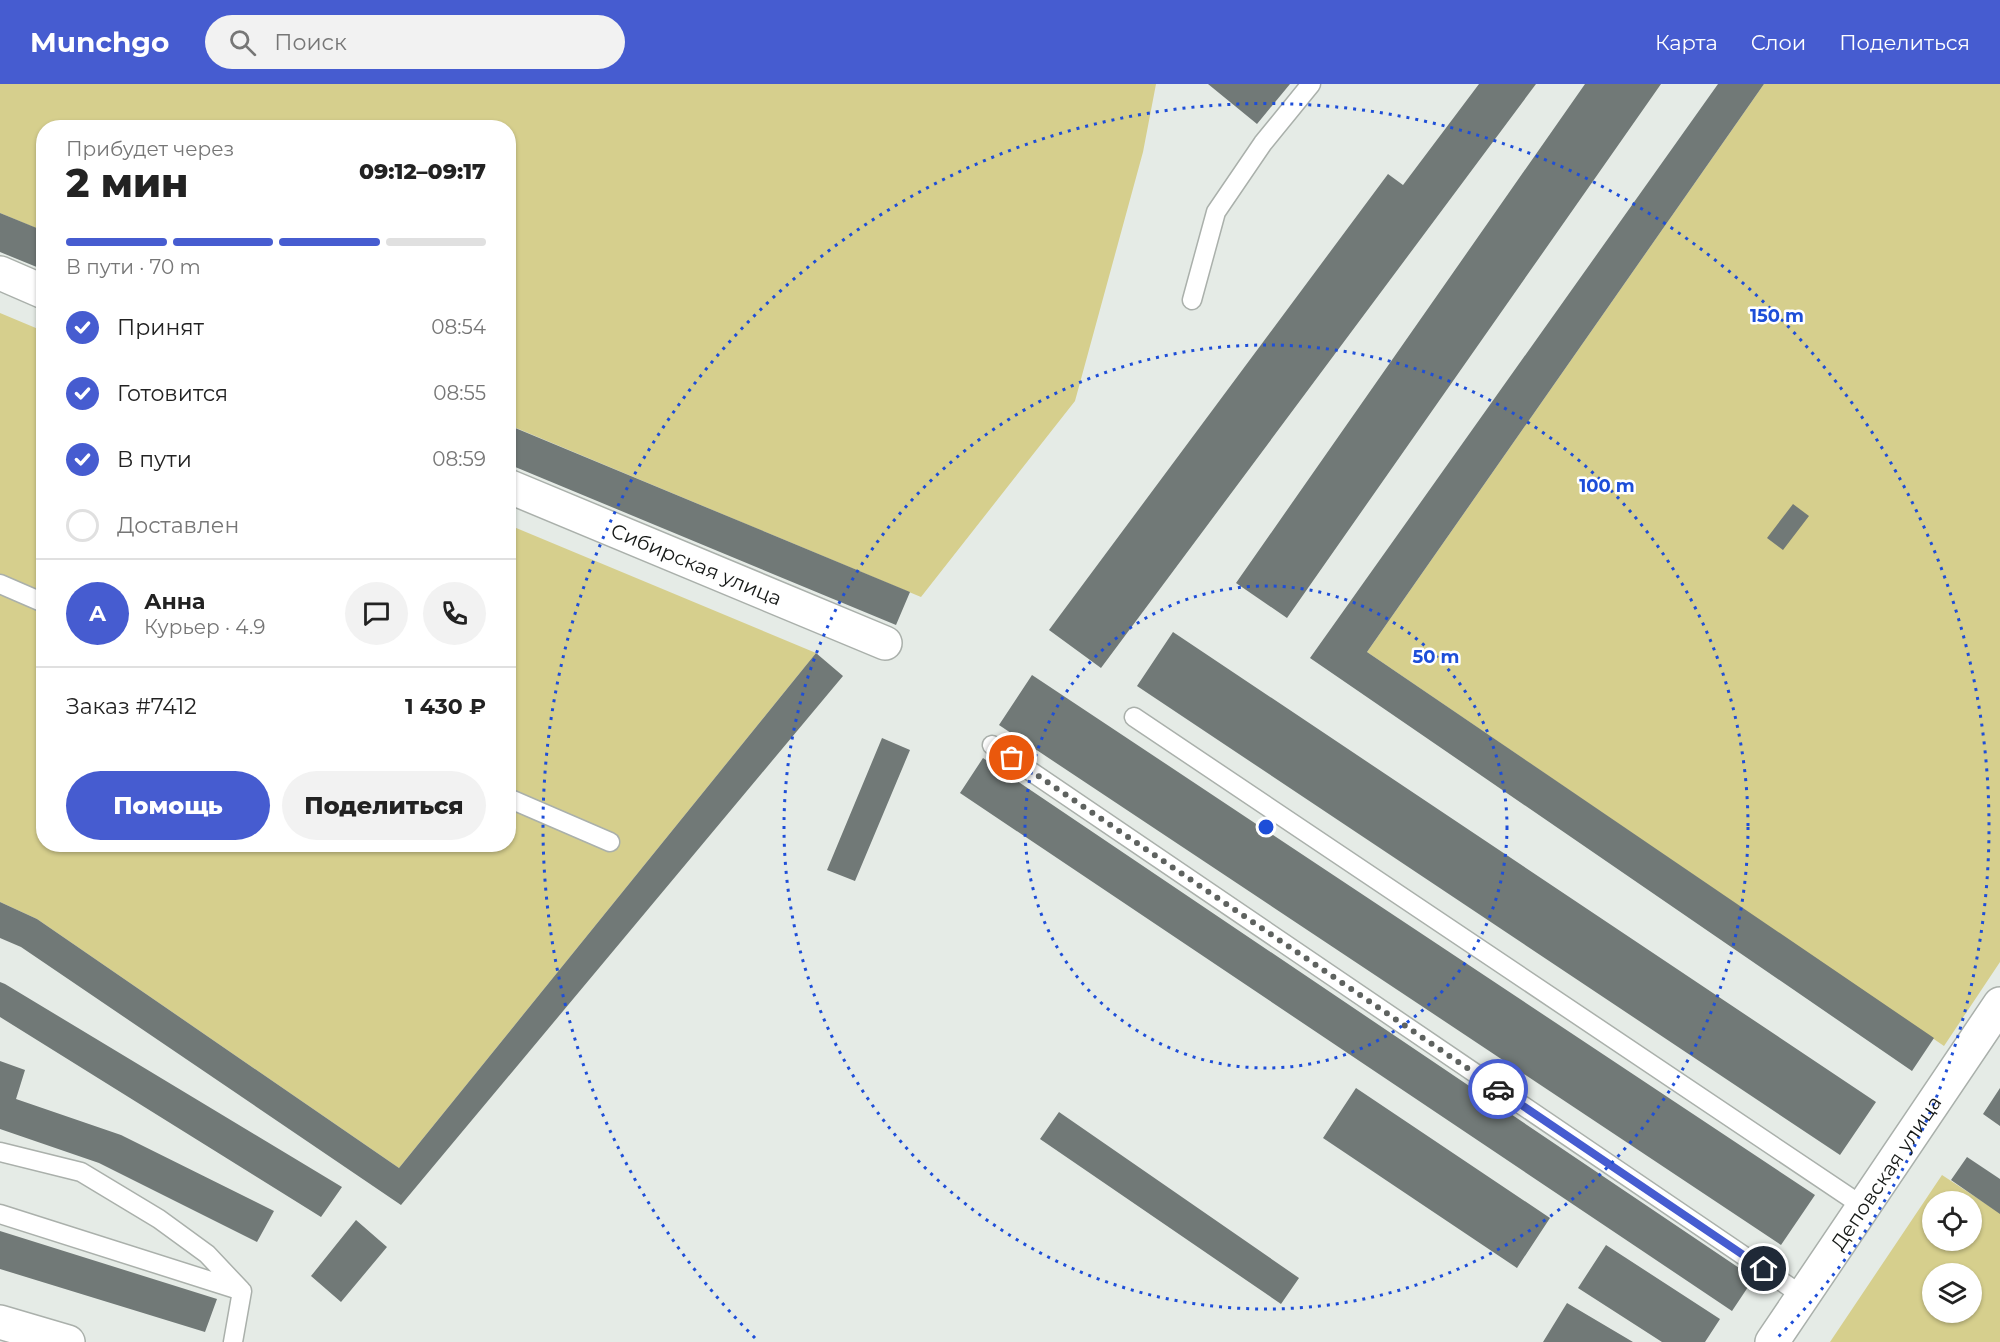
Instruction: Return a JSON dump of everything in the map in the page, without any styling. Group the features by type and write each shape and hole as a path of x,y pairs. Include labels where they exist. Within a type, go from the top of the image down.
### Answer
{"street":[{"path":"0,273 36,289"},
{"name":"Сибирская улица","path":"516,489 885,643"},
{"name":"Деповская улица","path":"1772,1342 2000,1004"},
{"path":"0,1322 68,1342"}],"lane":[{"path":"1192,300 1216,212 1263,143 1311,84"},
{"path":"0,584 36,600"},
{"path":"1134,717 1864,1206"},
{"path":"992,745 1803,1296"},
{"path":"516,801 610,842"},
{"path":"0,1152 81,1172 159,1219 207,1254 242,1291"},
{"path":"0,1214 242,1291"},
{"path":"233,1342 242,1291"}],"shaded area":[{"path":"0,84 1156,84 1143,152 1075,401 921,597 516,428 516,120 36,120 36,228 0,213"},
{"path":"1764,84 2000,84 2000,962 1944,1046 1367,652"},
{"path":"0,313 36,328 36,852 516,852 516,528 816,653 399,1168 37,919 0,902"},
{"path":"1942,1175 1966,1191 1931,1191"},
{"path":"1982,1201 2000,1213 2000,1342 1830,1342 1922,1205 1922,1251 1982,1251"}],"building":[{"path":"1208,84 1290,84 1257,124"},
{"path":"1479,84 1536,84 1101,668 1049,630 1388,174 1403,185"},
{"path":"1585,84 1661,84 1287,618 1236,583"},
{"path":"1718,84 1764,84 1367,652 1934,1038 1912,1071 1310,658"},
{"path":"0,213 36,228 36,267 0,252"},
{"path":"516,428 910,592 896,625 516,467"},
{"path":"1793,504 1809,516 1783,550 1767,538"},
{"path":"1173,632 1876,1102 1840,1155 1137,686"},
{"path":"816,653 843,676 401,1205 21,947 0,938 0,902 37,919 399,1168"},
{"path":"1032,675 1815,1195 1781,1245 999,725"},
{"path":"882,738 910,750 855,881 827,870"},
{"path":"983,758 1754,1278 1732,1311 960,793"},
{"path":"0,982 342,1187 321,1217 0,1017"},
{"path":"0,1061 25,1070 16,1099 121,1135 274,1211 257,1242 99,1163 0,1129"},
{"path":"1356,1088 1550,1218 1517,1268 1323,1138"},
{"path":"2000,1088 2000,1126 1983,1114"},
{"path":"1059,1112 1299,1278 1281,1304 1040,1139"},
{"path":"1967,1157 2000,1179 2000,1214 1982,1202 1982,1191 1967,1191 1951,1180"},
{"path":"356,1220 387,1247 341,1302 311,1276"},
{"path":"0,1231 217,1299 205,1332 0,1269"},
{"path":"1606,1245 1720,1319 1705,1342 1662,1342 1578,1288"},
{"path":"1567,1303 1633,1342 1543,1342"}],"way so far":[{"path":"1012,758 1498,1089"}],"route":[{"path":"1498,1089 1764,1269"}]}
